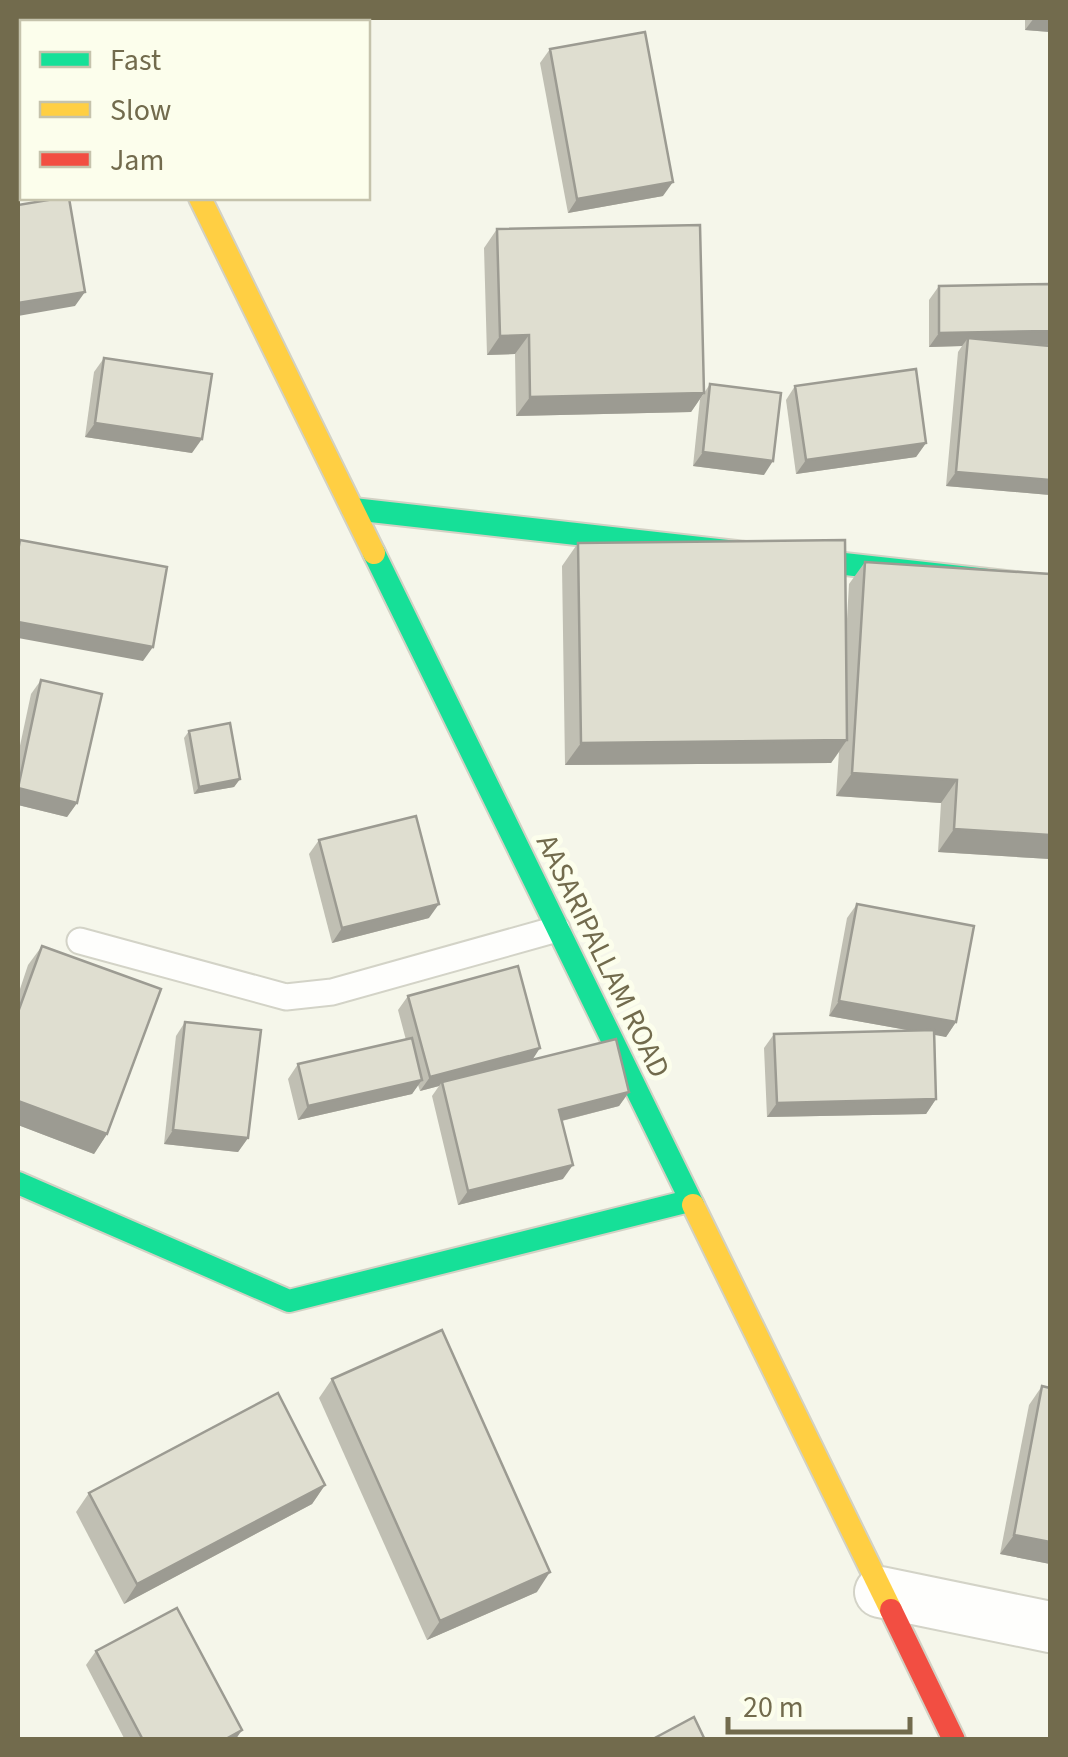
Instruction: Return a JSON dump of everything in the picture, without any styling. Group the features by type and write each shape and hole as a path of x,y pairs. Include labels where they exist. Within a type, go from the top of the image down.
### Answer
{"main road":[{"name":"AASARIPALLAM ROAD","path":"201,200 954,1740"},
{"path":"352,509 1050,587"},
{"path":"18,1183 289,1301 689,1200"}],"street":[{"path":"880,1592 1050,1627"}],"lane":[{"path":"80,941 286,997 332,992 556,928"}],"building":[{"path":"645,32 673,182 577,199 550,49"},
{"path":"69,200 85,292 18,303 18,205"},
{"path":"700,225 704,393 530,397 529,335 500,336 497,229"},
{"path":"1050,284 1050,331 939,333 939,286"},
{"path":"968,338 1050,346 1050,480 956,472"},
{"path":"104,358 212,374 202,439 95,423"},
{"path":"916,369 926,443 806,460 795,386"},
{"path":"710,384 781,393 773,461 703,452"},
{"path":"20,540 167,567 153,647 18,622"},
{"path":"845,540 847,740 581,743 578,543"},
{"path":"865,562 1050,574 1050,835 954,829 957,780 852,773"},
{"path":"41,680 102,694 77,803 18,788"},
{"path":"230,723 240,779 199,787 189,731"},
{"path":"416,816 439,904 342,928 319,840"},
{"path":"857,904 974,926 956,1022 839,1001"},
{"path":"42,946 161,989 107,1134 18,1101 18,1012"},
{"path":"518,966 540,1048 430,1077 408,996"},
{"path":"185,1022 261,1030 248,1138 173,1130"},
{"path":"934,1030 936,1099 777,1103 774,1034"},
{"path":"412,1038 422,1080 308,1106 298,1064"},
{"path":"616,1039 629,1092 559,1110 573,1165 468,1191 442,1082"},
{"path":"442,1330 550,1572 440,1621 332,1379"},
{"path":"1042,1386 1050,1388 1050,1542 1014,1535"},
{"path":"278,1393 325,1485 137,1584 89,1493"},
{"path":"177,1608 242,1730 224,1740 143,1740 96,1651"},
{"path":"694,1717 705,1740 651,1740"}],"traffic: fast":[{"path":"353,509 1050,587"},
{"path":"374,553 693,1205"},
{"path":"18,1183 289,1301 689,1201"}],"traffic: slow":[{"path":"201,200 374,553"},
{"path":"693,1205 891,1610"}],"traffic: jam":[{"path":"891,1610 954,1740"}]}
